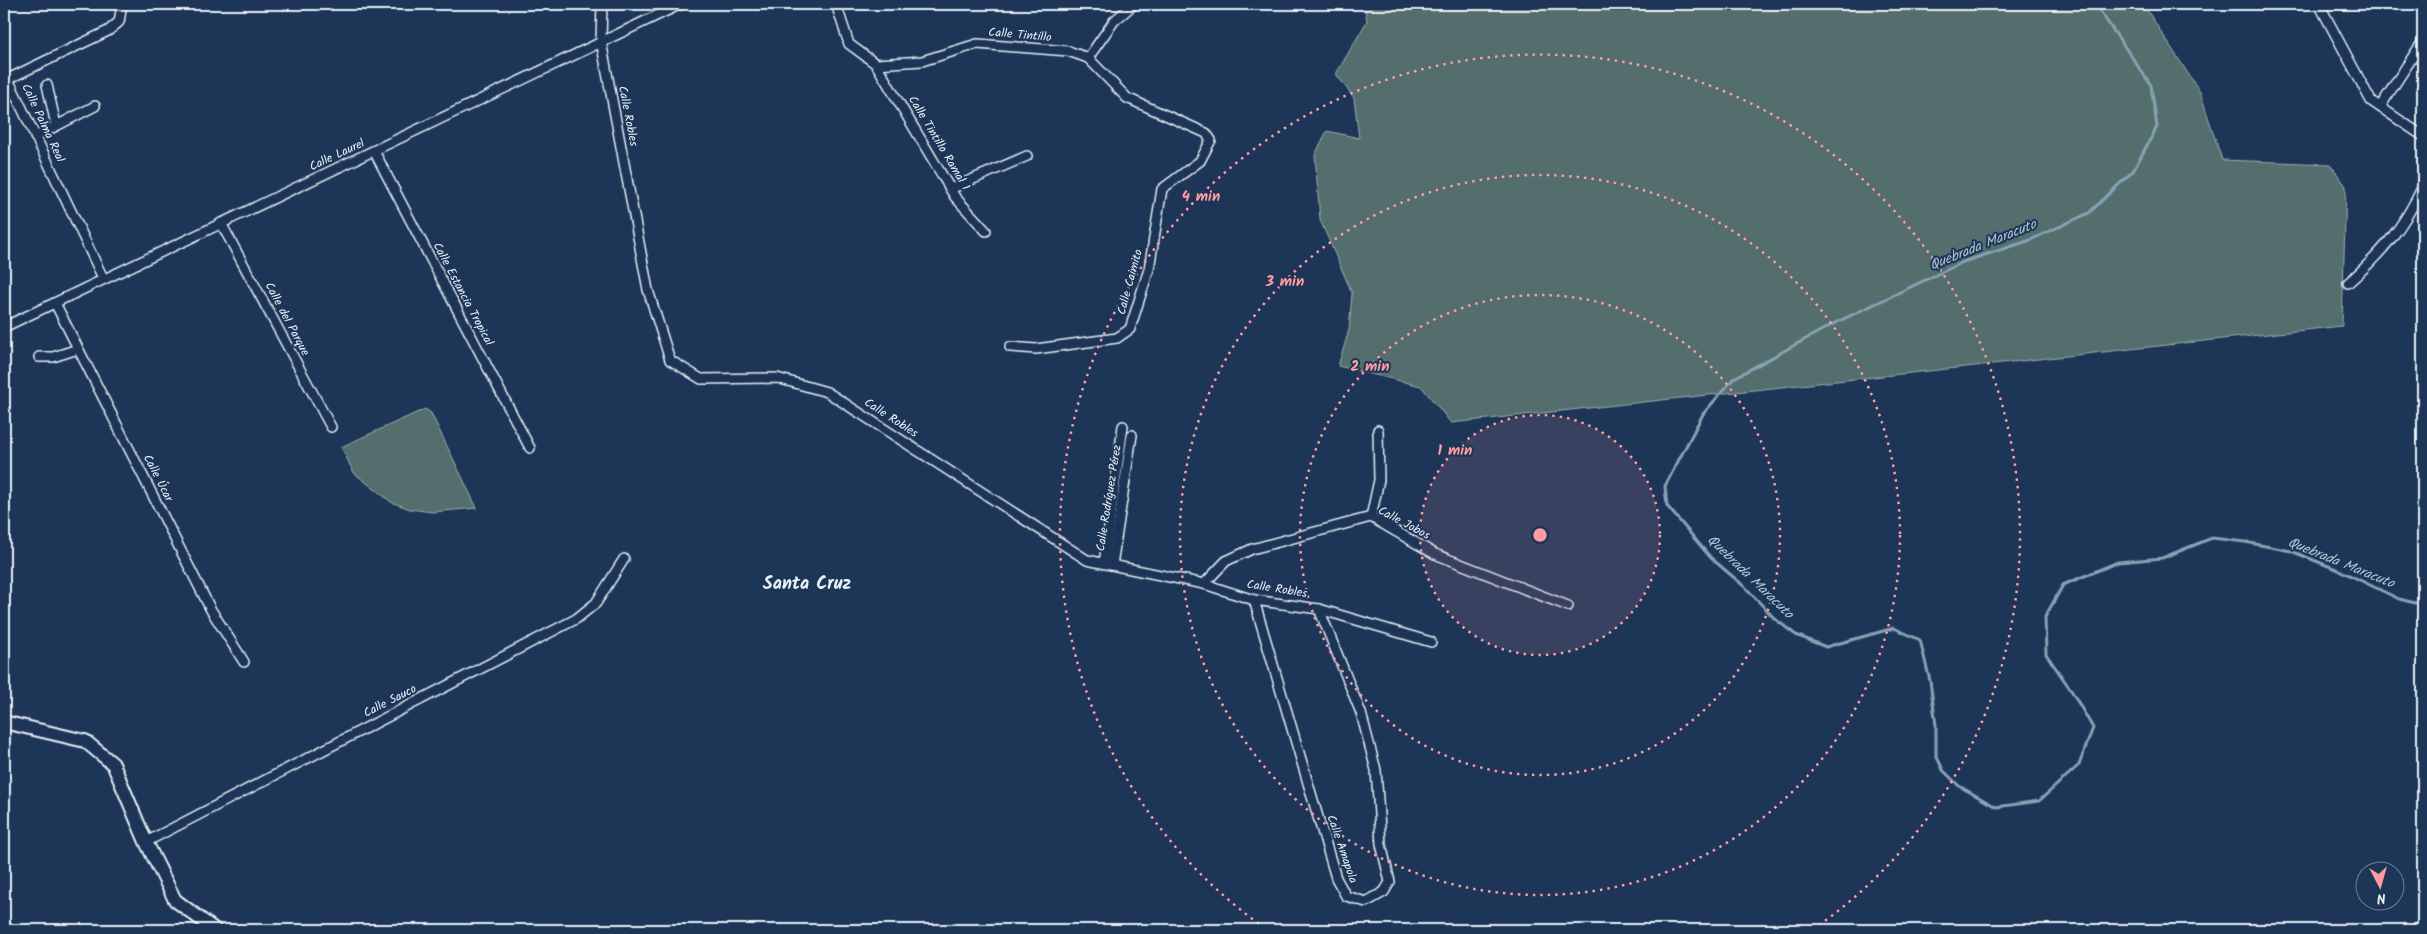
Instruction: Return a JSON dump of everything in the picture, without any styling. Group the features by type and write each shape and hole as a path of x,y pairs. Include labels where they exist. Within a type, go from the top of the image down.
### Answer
{"street":[{"name":"Calle Palma Real","path":"103,278 8,79 108,31 119,22 122,4"},
{"name":"Calle Robles","path":"602,4 601,41 648,290 670,360 701,379 777,378 827,392 1086,560 1204,584 1254,600 1319,608 1431,642"},
{"name":"Calle Laurel","path":"4,327 103,278 681,4"},
{"path":"836,4 849,44 876,64"},
{"path":"1088,58 1114,21 1134,4"},
{"path":"2319,4 2371,101 2423,136"},
{"path":"2380,107 2423,41"},
{"name":"Calle Tintillo","path":"876,64 922,61 976,44 1068,51 1088,58 1127,98 1206,132 1211,140"},
{"name":"Calle Tintillo Ramal 1","path":"876,64 950,189 986,231"},
{"path":"47,85 56,126"},
{"path":"35,137 95,106"},
{"name":"Calle Caimito","path":"1010,347 1036,349 1117,338 1130,329 1149,269 1162,189 1200,161 1211,140"},
{"name":"Calle Estancia Tropical","path":"374,151 530,448"},
{"path":"950,189 1027,156"},
{"path":"2348,284 2378,257 2399,230 2423,186"},
{"name":"Calle del Parque","path":"221,223 331,427"},
{"name":"Calle Úcar","path":"55,303 211,610 244,662"},
{"path":"39,357 54,357 78,349"},
{"path":"1108,564 1123,426"},
{"path":"1371,517 1379,480 1378,430"},
{"name":"Calle Rodríguez Pérez","path":"1108,564 1132,435"},
{"name":"Calle Jobos","path":"1204,584 1226,561 1252,548 1371,517 1435,554 1568,606"},
{"name":"Calle Sauco","path":"146,842 576,619 596,603 624,559"},
{"name":"Calle Amapola","path":"1254,600 1336,878 1346,896 1366,902 1384,892 1390,882 1381,844 1376,770 1361,713 1319,608"},
{"path":"4,722 86,741 113,764 146,842 175,900 215,930"}],"green space":[{"path":"1364,4 2143,4 2200,92 2222,160 2330,164 2346,186 2342,326 1451,423 1421,386 1338,366 1349,330 1352,293 1320,220 1315,155 1327,131 1359,138 1354,98 1336,74 1367,21"},
{"path":"425,409 431,413 477,508 432,512 410,509 391,502 354,473 341,447"}],"waterway":[{"name":"Quebrada Maracuto","path":"2095,4 2151,85 2157,127 2133,171 2089,213 2028,241 1963,262 1837,322 1734,378 1703,414 1665,486 1667,506 1711,558 1745,587 1775,619 1796,635 1826,647 1894,628 1920,640 1930,681 1936,725 1936,755 1943,770 1959,786 1996,807 2039,801 2079,765 2093,728 2071,690 2046,654 2045,617 2063,585 2118,562 2162,558 2212,538 2291,551 2341,571 2399,599 2423,605"}],"district":[{"name":"Santa Cruz","path":"807,584"}]}
